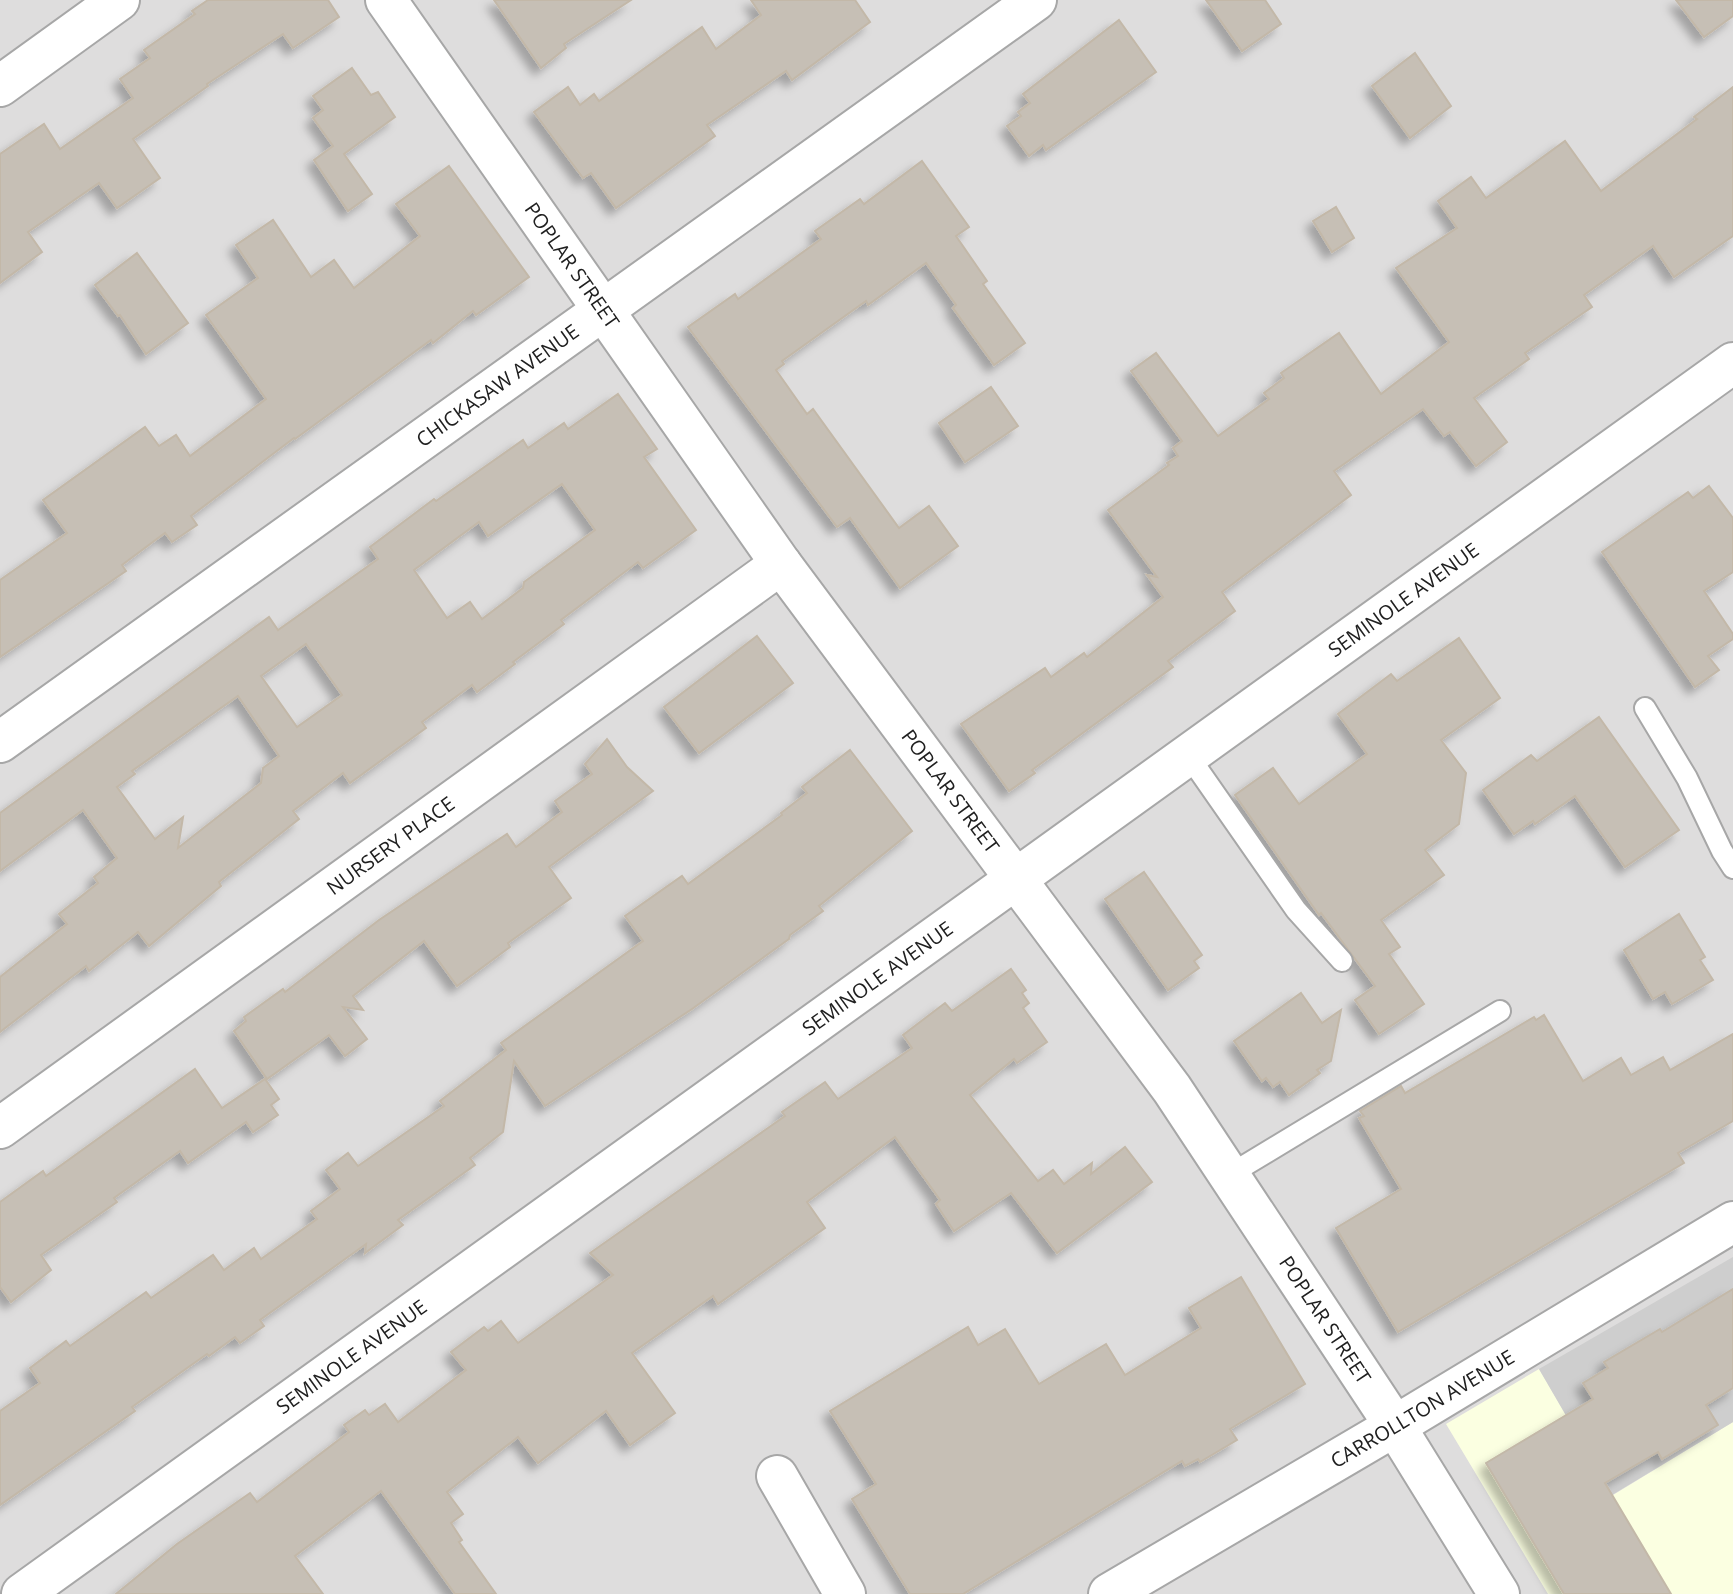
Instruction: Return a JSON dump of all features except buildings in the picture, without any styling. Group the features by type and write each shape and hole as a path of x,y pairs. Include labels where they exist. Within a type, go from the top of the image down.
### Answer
{"street":[{"path":"0,86 119,0"},
{"name":"POPLAR STREET","path":"386,0 781,564 1172,1089 1395,1426 1499,1594"},
{"name":"CHICKASAW AVENUE","path":"0,742 1036,0"},
{"name":"SEMINOLE AVENUE","path":"22,1594 1733,363"},
{"name":"NURSERY PLACE","path":"0,1128 781,564"},
{"name":"CARROLLTON AVENUE","path":"1109,1594 1733,1222"},
{"path":"777,1476 845,1594"}],"lane":[{"path":"1645,708 1687,778 1733,868"},
{"path":"1188,755 1296,910 1342,961"},
{"path":"1229,1175 1500,1011"}],"shaded area":[{"path":"0,0 1733,0 1733,1594 0,1594"},
{"path":"1733,1257 1733,1422 1612,1495 1539,1369"},
{"path":"1539,1369 1613,1495 1733,1422 1733,1594 1548,1594 1446,1424"}]}
